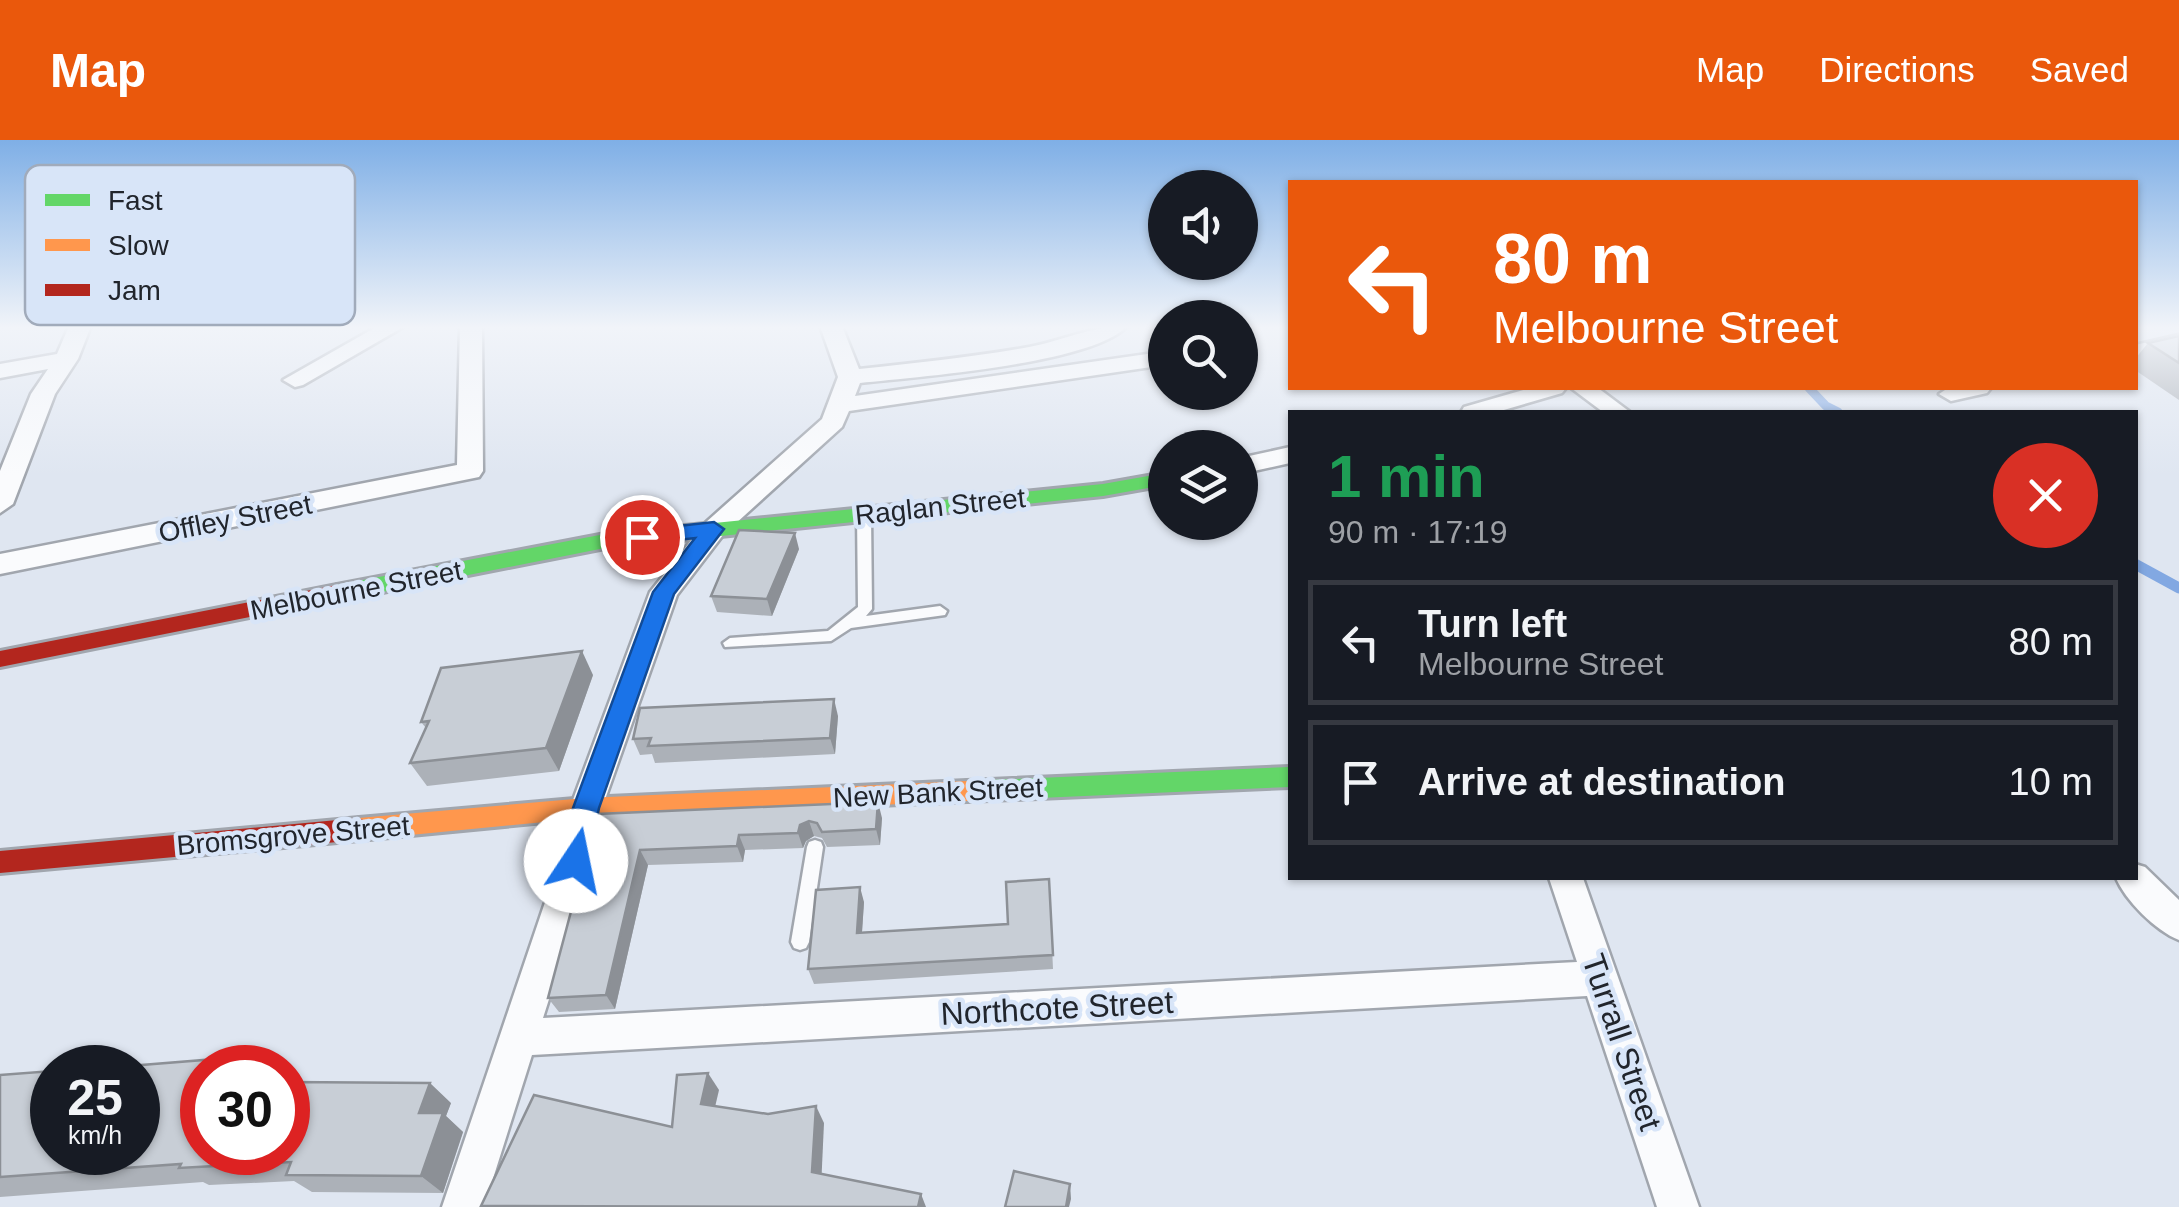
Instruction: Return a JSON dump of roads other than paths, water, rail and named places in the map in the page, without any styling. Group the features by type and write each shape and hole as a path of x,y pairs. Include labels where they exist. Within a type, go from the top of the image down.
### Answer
{"street":[{"path":"0,504 42,394 54,376"},
{"path":"295,380 303,376"},
{"name":"Offley Street","path":"0,564 470,471 471,376"},
{"path":"463,1207 576,861 586,808 664,592 714,529 834,422 850,377 858,376"},
{"path":"842,405 1045,376"},
{"path":"1480,410 1547,390"},
{"path":"1586,390 1615,410"},
{"path":"1951,394 1970,390"},
{"path":"1258,462 1288,455"},
{"name":"Raglan Street","path":"714,529 1103,490 1148,482"},
{"name":"Melbourne Street","path":"0,659 606,541 714,529"},
{"name":"New Bank Street","path":"586,808 817,809 1288,777"},
{"name":"Bromsgrove Street","path":"0,862 586,808"},
{"name":"Turrall Street","path":"1567,880 1678,1207"},
{"path":"2135,880 2179,924"},
{"name":"Northcote Street","path":"516,1038 1598,978"}],"lane":[{"path":"730,644 831,636 865,609 864,514"},
{"path":"850,623 940,611"},
{"path":"800,942 815,848"}],"waterway":[{"path":"1811,390 1834,410"},
{"path":"2138,566 2179,588"}]}
